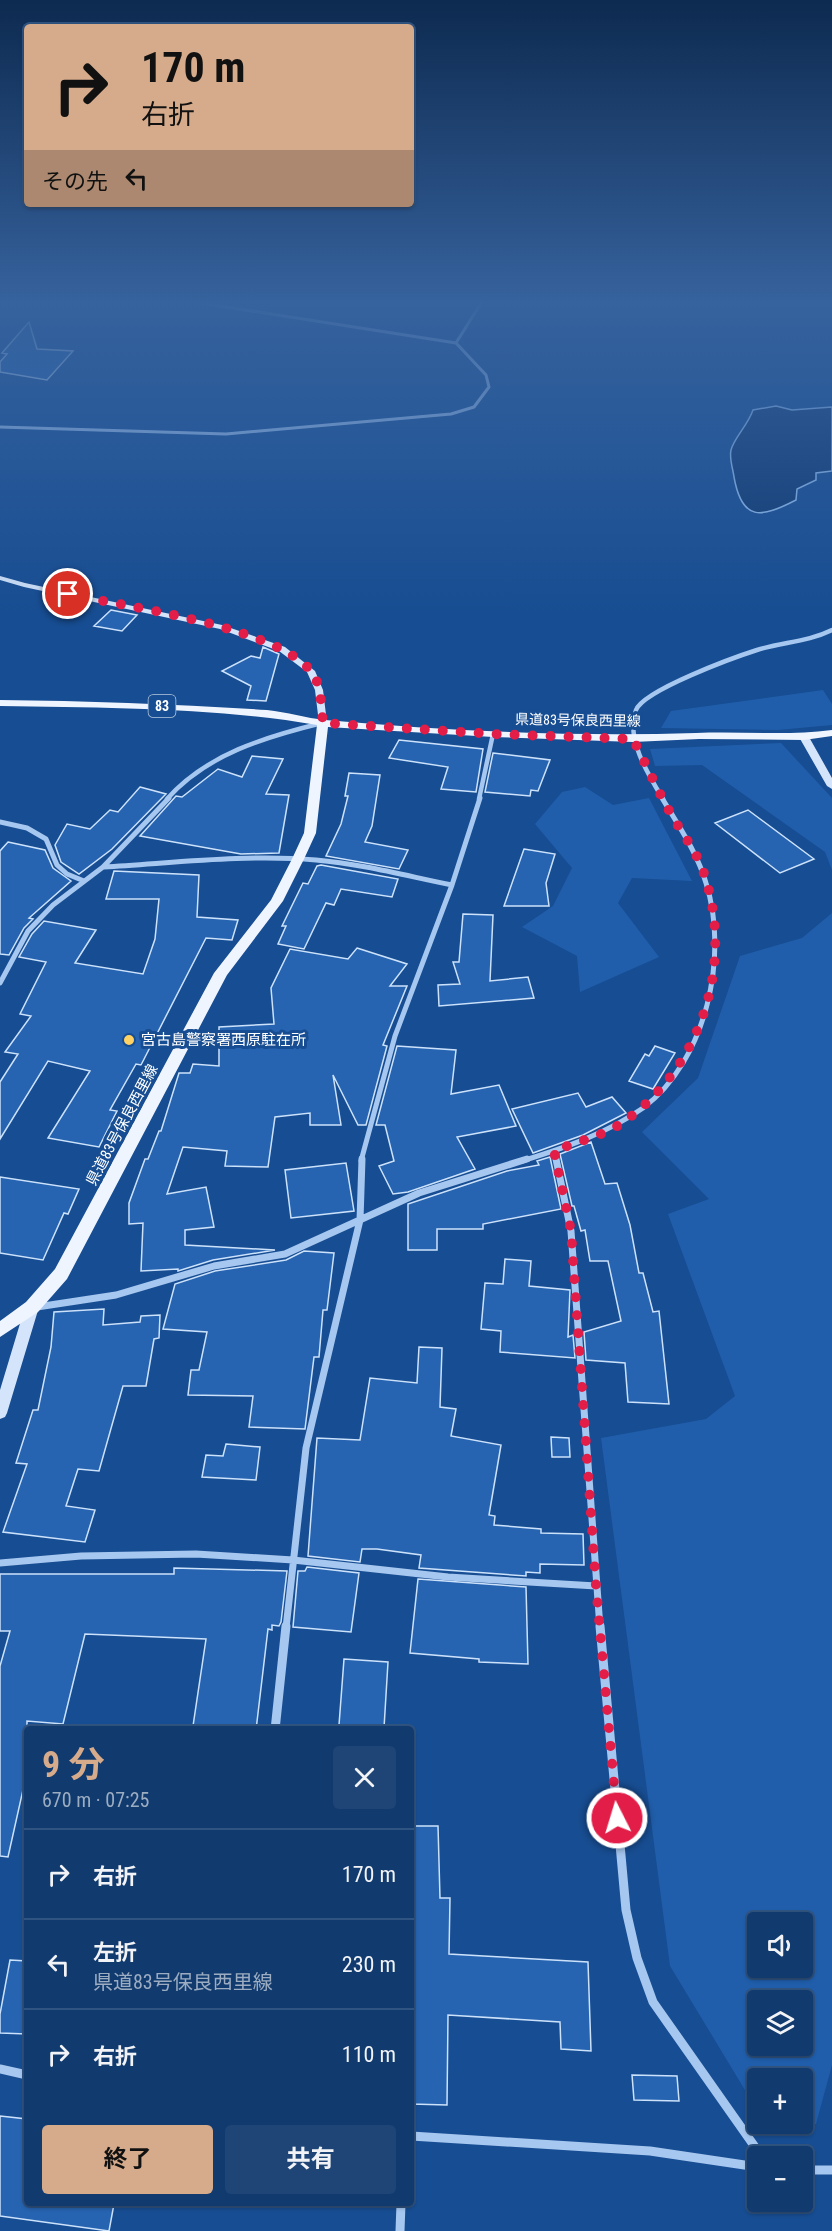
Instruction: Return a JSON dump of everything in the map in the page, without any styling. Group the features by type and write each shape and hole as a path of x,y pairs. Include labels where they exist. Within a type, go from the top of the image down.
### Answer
{"main road":[{"name":"県道83号保良西里線","path":"0,703 138,705 271,714 323,723 493,734 633,739 699,736 804,737 832,734"},
{"name":"県道83号保良西里線","path":"0,1330 32,1307 61,1274 221,973 277,901 310,833 323,723"}],"street":[{"path":"0,427 226,434 433,417 466,411 474,407"},
{"path":"0,578 222,627 282,649 311,671 319,690 323,723 264,737 221,757 178,787 144,826 103,867 53,905 28,932 0,983"},
{"path":"0,1413 32,1307 94,1300 128,1293 216,1266 285,1254 431,1188 513,1161 554,1151 620,1125 648,1104 670,1078 708,1007 715,964 716,925 701,867 661,796 633,739 636,710 643,700 658,690 756,650 812,638 832,630"},
{"path":"275,1726 306,1448 360,1220 361,1162 375,1102 395,1036 452,885 478,805 493,734"},
{"path":"804,737 832,786"},
{"path":"0,822 27,828 46,839 57,865 67,874 84,881"},
{"path":"103,867 224,860 298,859 452,885"},
{"path":"554,1151 571,1231 596,1586 626,1910 637,1958 653,2001 754,2146"},
{"path":"0,1563 81,1556 196,1554 293,1560 448,1577 596,1586"},
{"path":"0,2069 24,2074"},
{"path":"414,2136 650,2151 747,2166"},
{"path":"813,2169 832,2170"},
{"path":"400,2231 401,2206"}],"shaded area":[{"path":"770,407 792,410 832,407 832,471 816,473 816,480 797,489 796,500 763,512 748,509 742,502 731,460 731,450 753,410"},
{"path":"823,690 832,704 832,725 778,730 661,728 671,711"},
{"path":"781,743 832,798 832,870 825,852 702,765 655,766 650,749"},
{"path":"585,787 613,805 649,798 692,881 632,878 618,903 659,957 580,992 577,956 522,927 553,906 572,868 535,824 562,792"},
{"path":"832,913 832,2065 816,2124 813,2124 813,2068 747,2068 747,2093 670,1966 601,1438 706,1419 735,1396 668,1214 709,1199 642,1132 698,1078 740,956 802,938"}],"building":[{"path":"111,610 137,615 122,631 94,626"},
{"path":"263,647 279,654 266,701 247,700 251,686 222,671 251,656 260,658"},
{"path":"399,740 483,749 476,792 441,789 448,767 389,758"},
{"path":"493,753 550,760 538,791 531,790 530,796 485,792"},
{"path":"252,756 283,759 266,794 289,795 279,853 241,854 140,836 176,796 182,797 218,769 242,777"},
{"path":"349,773 380,775 372,826 365,842 408,850 399,869 326,856 341,824 348,796 345,796"},
{"path":"140,787 166,794 112,849 79,874 61,862 55,845 67,824 90,829 110,810 118,812"},
{"path":"748,810 814,859 780,873 715,823"},
{"path":"8,842 45,850 53,868 71,881 29,918 33,919 24,928 9,955 0,954 0,851"},
{"path":"524,849 555,854 546,883 549,906 504,906"},
{"path":"317,866 398,879 392,897 341,889 334,905 326,903 304,949 278,944 286,926 282,926 303,883 308,884"},
{"path":"114,871 199,875 197,917 238,920 232,940 206,938 141,1065 136,1064 110,1110 117,1111 99,1147 48,1138 90,1071 48,1061 0,1139 0,1082 18,1054 5,1052 31,1016 20,1014 46,962 19,957 32,934 44,921 96,930 75,963 143,974 155,939 159,899 106,899"},
{"path":"463,914 493,915 490,981 528,977 534,998 439,1006 438,985 460,984 453,962 459,962"},
{"path":"357,948 407,964 390,986 407,986 383,1045 387,1046 366,1125 358,1125 333,1075 341,1125 310,1125 310,1113 275,1117 268,1167 225,1166 227,1151 183,1147 167,1194 206,1187 214,1227 185,1230 185,1245 275,1250 213,1260 178,1271 178,1269 141,1271 143,1223 129,1224 129,1203 145,1159 148,1159 159,1131 161,1131 179,1073 190,1073 193,1064 219,1066 219,1027 274,1024 271,988 290,949 348,959"},
{"path":"397,1046 456,1050 451,1094 499,1085 516,1126 457,1137 475,1169 408,1192 393,1194 379,1166 394,1161 385,1125 376,1125"},
{"path":"655,1046 675,1053 653,1089 629,1081 645,1054 649,1056"},
{"path":"578,1093 586,1107 612,1097 626,1113 583,1135 533,1153 512,1109"},
{"path":"591,1142 605,1184 617,1183 630,1225 639,1273 643,1273 653,1312 659,1311 669,1404 628,1402 625,1363 586,1360 584,1332 621,1321 608,1261 590,1261 585,1230 581,1231 574,1206 572,1206 560,1154"},
{"path":"550,1157 561,1209 483,1224 483,1229 437,1229 437,1250 408,1250 408,1204 507,1171 539,1165 537,1161"},
{"path":"346,1163 354,1211 291,1218 285,1170"},
{"path":"0,1177 79,1189 68,1214 64,1213 43,1260 0,1253"},
{"path":"304,1251 334,1253 327,1310 323,1310 319,1357 314,1357 305,1429 249,1427 253,1396 188,1395 191,1370 199,1370 207,1332 163,1329 175,1284 215,1271 286,1260"},
{"path":"505,1259 531,1261 529,1286 570,1290 568,1337 573,1335 575,1358 500,1352 501,1331 481,1329 485,1283 503,1284"},
{"path":"104,1309 103,1325 140,1322 141,1316 160,1315 159,1338 154,1339 146,1386 123,1386 99,1471 78,1469 66,1506 95,1510 85,1542 3,1532 27,1464 16,1463 33,1410 38,1410 51,1347 54,1312"},
{"path":"419,1347 442,1348 440,1407 456,1409 451,1436 501,1445 489,1515 495,1516 494,1525 541,1529 541,1533 583,1534 584,1565 540,1564 540,1573 526,1572 526,1576 419,1568 421,1555 377,1549 362,1549 360,1562 308,1556 317,1438 360,1440 370,1378 417,1383"},
{"path":"551,1437 569,1438 570,1457 552,1457"},
{"path":"226,1444 260,1447 256,1480 202,1477 206,1455 223,1456"},
{"path":"307,1567 359,1573 351,1632 293,1627 298,1571 305,1571"},
{"path":"174,1568 287,1571 281,1622 279,1626 272,1625 272,1630 268,1629 256,1726 193,1726 206,1639 85,1634 63,1724 27,1721 27,1726 24,1726 24,1785 8,1857 0,1856 0,1666 10,1631 0,1631 0,1574 174,1574"},
{"path":"418,1579 526,1587 528,1664 479,1662 479,1659 410,1653"},
{"path":"344,1659 388,1662 384,1726 339,1725"},
{"path":"414,1826 438,1826 440,1898 450,1898 449,1954 588,1962 591,2051 561,2049 560,2022 448,2015 447,2105 414,2104"},
{"path":"10,1960 24,1961 24,2034 0,2033 0,2014"},
{"path":"632,2075 677,2076 679,2101 634,2100"},
{"path":"0,2116 24,2119 24,2206 114,2206 109,2231 0,2216"}],"place":[{"name":"宮古島警察署西原駐在所","path":"129,1040"}],"route":[{"path":"68,594 222,627 282,649 311,671 319,690 323,723 493,734 633,739 661,796 701,867 716,925 715,964 708,1007 687,1050 670,1078 648,1104 620,1125 554,1151 571,1231 596,1586 617,1818"}]}
